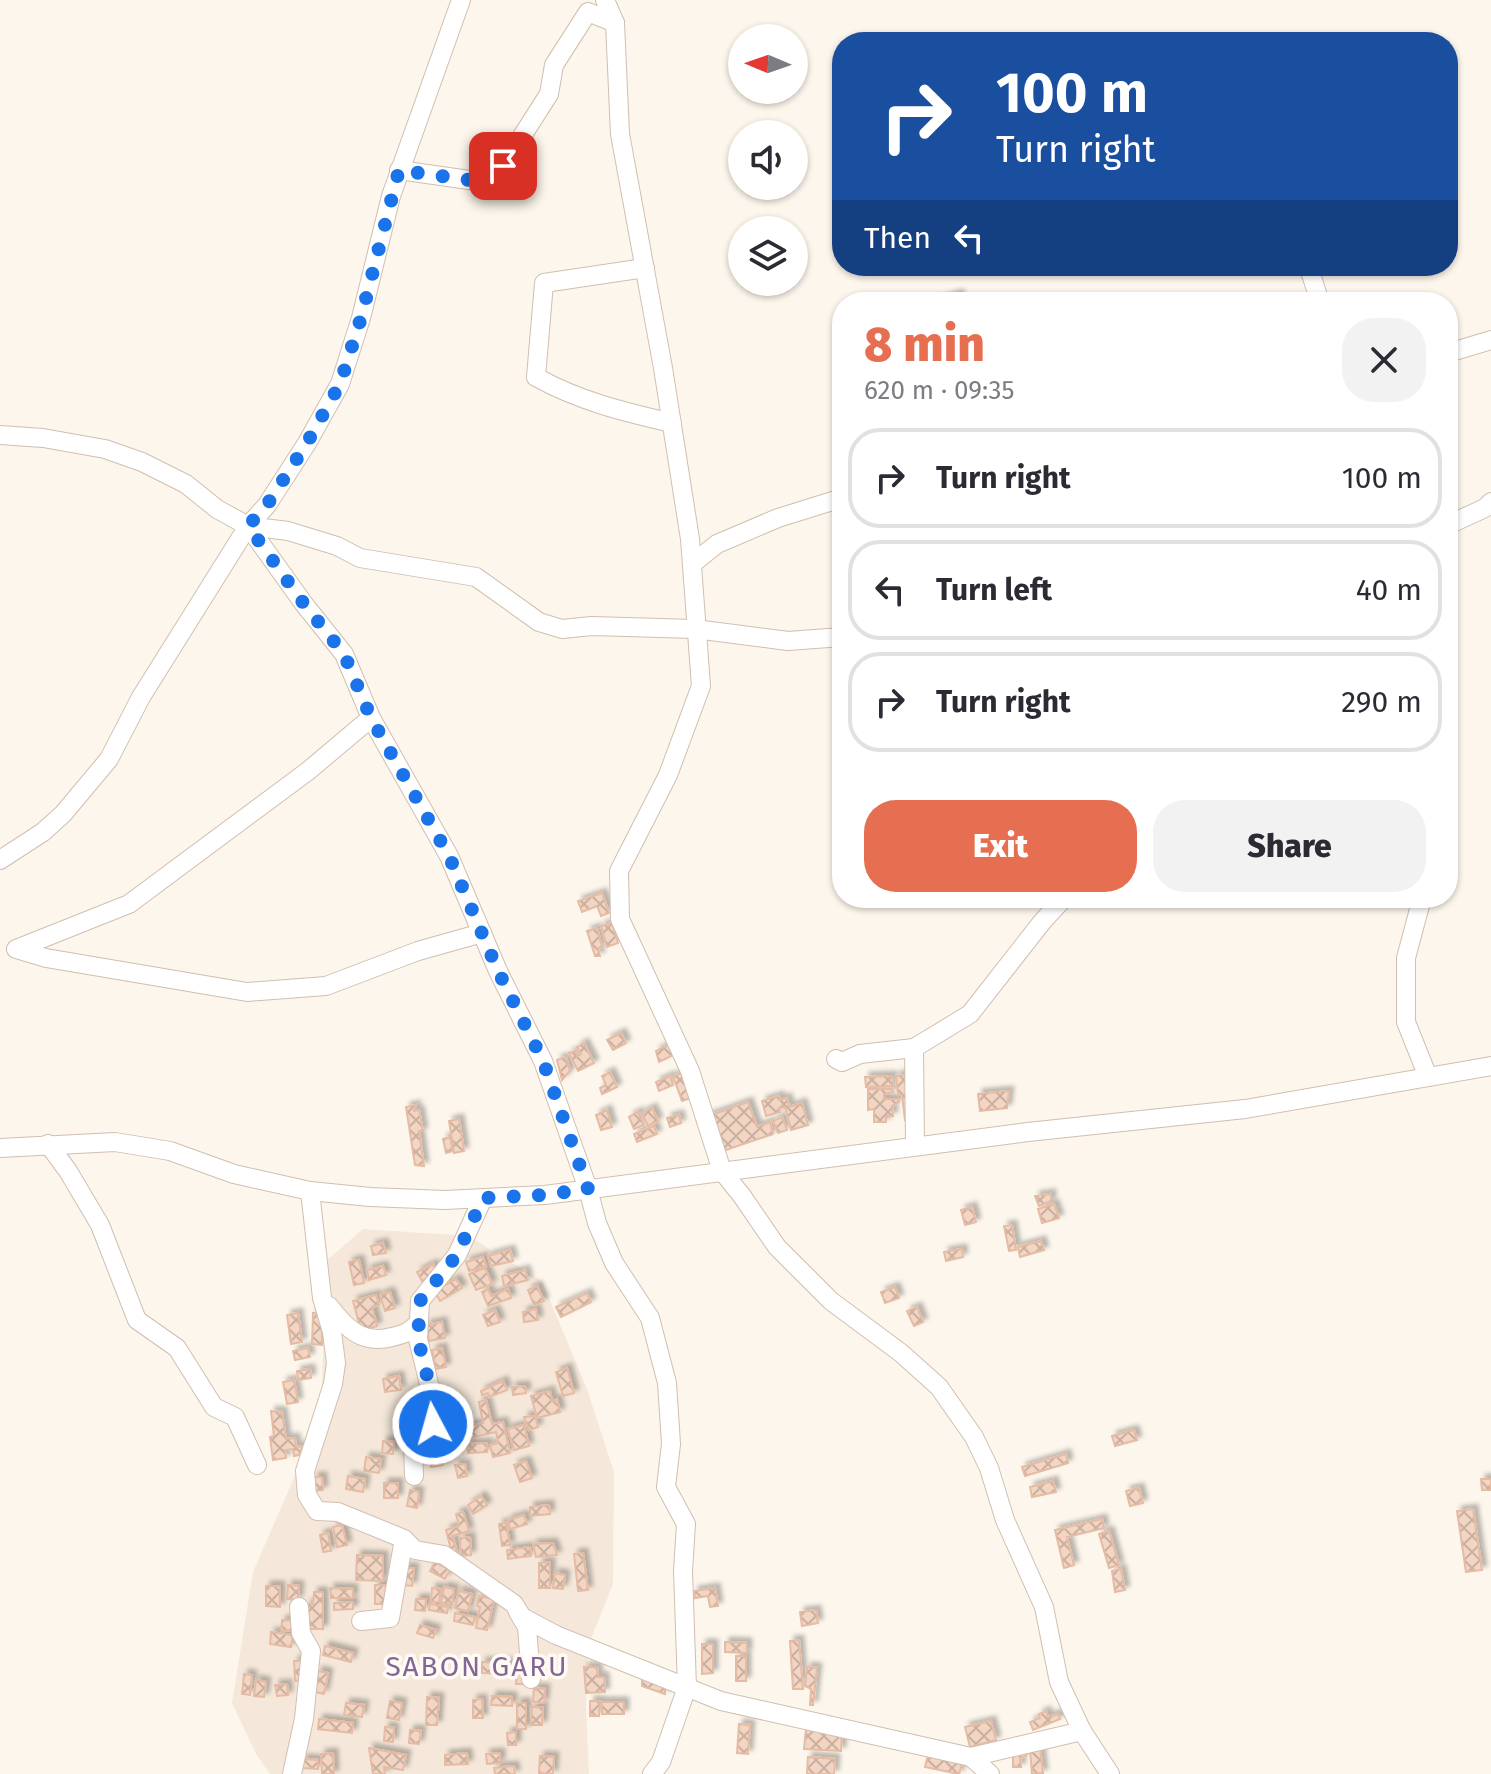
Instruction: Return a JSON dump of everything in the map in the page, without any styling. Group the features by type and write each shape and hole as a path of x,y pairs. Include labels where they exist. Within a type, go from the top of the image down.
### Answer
{"street":[{"path":"0,860 43,832 63,814 109,759 141,697 248,526 267,505 307,443 340,384 361,318 399,170 461,0"},
{"path":"605,0 615,23 620,134 672,423 692,564 701,686 668,775 619,871 620,919 690,1071 722,1171 777,1247 831,1301 901,1353 939,1387 974,1437 989,1468 1005,1520 1044,1607 1059,1682 1082,1731 1110,1774"},
{"path":"399,170 476,181 503,166 549,94 554,65 593,6 615,23"},
{"path":"645,268 544,283 536,377 566,394 621,412 672,423"},
{"path":"1458,350 1491,340"},
{"path":"0,435 43,438 105,449 142,462 186,484 217,509 248,526 288,531 337,546 360,558 476,577 539,622 562,629 592,626 695,629 788,641 832,638"},
{"path":"692,564 717,544 778,518 832,501"},
{"path":"1458,520 1491,502"},
{"path":"248,526 344,654 371,718 449,856 543,1061 597,1223 614,1263 650,1318 666,1379 671,1444 666,1487 686,1524 683,1571 687,1687 661,1762 652,1774"},
{"path":"8,954 129,904 308,771 371,718"},
{"path":"836,1059 842,1062 860,1054 914,1048 970,1014 1055,908"},
{"path":"1419,908 1406,958 1406,1022 1428,1077"},
{"path":"8,954 247,992 326,986 418,951 482,933"},
{"path":"914,1048 915,1146"},
{"path":"0,1148 115,1142 170,1151 234,1174 310,1191 370,1197 445,1200 545,1195 915,1146 1245,1109 1491,1066"},
{"path":"48,1144 100,1225 137,1320 177,1348 214,1407 235,1417 257,1465"},
{"path":"310,1191 322,1298 332,1332 336,1363 333,1384 305,1471 307,1495 317,1511 338,1512 404,1539 415,1550 444,1555 514,1604 522,1617 556,1635 721,1701 971,1757 1082,1731"},
{"path":"414,1476 413,1445 433,1424 432,1396 418,1339 420,1301 457,1255 483,1198"},
{"path":"322,1298 357,1336 379,1341 410,1333 419,1322"},
{"path":"336,1363 357,1336"},
{"path":"361,1621 390,1618 404,1539"},
{"path":"514,1604 527,1627 531,1679"},
{"path":"292,1774 304,1719 311,1651 301,1633 299,1607"},
{"path":"971,1757 990,1774"}],"shaded area":[{"path":"363,1229 468,1236 542,1281 587,1389 614,1472 613,1584 588,1646 586,1706 589,1774 270,1774 256,1754 232,1703 253,1572 321,1416 326,1261"}],"building":[{"path":"602,893 609,913 601,916 597,906 582,912 578,901"},
{"path":"612,923 618,943 607,947 601,926"},
{"path":"597,928 602,947 598,948 600,956 595,956 587,931"},
{"path":"621,1033 626,1043 613,1050 607,1040"},
{"path":"584,1043 594,1063 578,1071 569,1053 575,1051 577,1056 581,1054 577,1047"},
{"path":"668,1045 673,1055 659,1062 656,1051"},
{"path":"566,1057 570,1071 562,1080 557,1060"},
{"path":"610,1072 617,1087 602,1094 600,1088 606,1085 602,1076"},
{"path":"682,1073 691,1098 682,1101 673,1076"},
{"path":"905,1075 909,1119 905,1120 896,1076"},
{"path":"670,1076 673,1085 659,1091 656,1082"},
{"path":"892,1076 893,1086 866,1087 865,1077"},
{"path":"868,1089 892,1089 893,1092 884,1094 884,1099 898,1099 899,1102 892,1106 893,1116 886,1116 886,1122 874,1122 874,1109 868,1110"},
{"path":"1009,1091 1007,1108 980,1111 978,1094"},
{"path":"779,1096 780,1100 787,1098 789,1107 802,1103 808,1125 791,1130 785,1107 766,1116 762,1101"},
{"path":"748,1102 757,1127 770,1122 773,1134 720,1152 708,1116"},
{"path":"416,1105 414,1111 419,1110 423,1131 419,1131 424,1166 415,1165 406,1107"},
{"path":"652,1108 658,1121 648,1126 642,1113"},
{"path":"607,1110 612,1127 601,1130 596,1115"},
{"path":"638,1112 644,1125 634,1129 629,1117"},
{"path":"679,1115 681,1123 670,1127 667,1118"},
{"path":"782,1117 787,1130 778,1133 773,1121"},
{"path":"459,1119 464,1151 454,1153 449,1121"},
{"path":"654,1126 657,1134 637,1142 634,1134"},
{"path":"450,1137 453,1151 446,1153 443,1139"},
{"path":"1051,1194 1051,1201 1039,1206 1035,1196"},
{"path":"1054,1204 1059,1218 1042,1223 1038,1209"},
{"path":"972,1207 976,1222 965,1225 961,1210"},
{"path":"1012,1225 1016,1250 1009,1251 1004,1226"},
{"path":"1041,1241 1044,1250 1020,1257 1018,1247"},
{"path":"383,1243 386,1253 373,1255 371,1246"},
{"path":"962,1249 963,1257 946,1261 944,1252"},
{"path":"510,1250 513,1261 491,1266 488,1256"},
{"path":"483,1257 486,1266 469,1271 466,1262"},
{"path":"359,1260 364,1283 354,1285 349,1262"},
{"path":"433,1264 437,1272 422,1281 417,1272"},
{"path":"383,1266 386,1275 369,1280 367,1270"},
{"path":"485,1268 492,1284 476,1290 469,1274"},
{"path":"525,1270 528,1280 504,1286 502,1276"},
{"path":"456,1279 462,1288 440,1301 434,1291"},
{"path":"537,1286 544,1301 534,1305 528,1290"},
{"path":"895,1287 899,1298 885,1303 881,1292"},
{"path":"488,1289 491,1296 508,1289 511,1298 488,1306 482,1292"},
{"path":"390,1292 395,1308 385,1311 380,1295"},
{"path":"587,1293 591,1302 561,1317 556,1307"},
{"path":"376,1295 379,1305 372,1307 377,1326 361,1331 353,1301"},
{"path":"917,1307 923,1322 914,1326 907,1311"},
{"path":"536,1309 538,1320 524,1322 523,1312"},
{"path":"495,1310 500,1322 488,1326 483,1315"},
{"path":"298,1313 302,1342 291,1344 287,1315"},
{"path":"313,1313 322,1313 322,1345 312,1344"},
{"path":"442,1322 445,1338 429,1341 426,1325"},
{"path":"308,1348 310,1357 295,1360 293,1351"},
{"path":"442,1348 446,1367 436,1369 432,1350"},
{"path":"567,1368 574,1393 563,1396 556,1372"},
{"path":"310,1369 311,1378 298,1380 297,1371"},
{"path":"399,1376 401,1390 385,1392 383,1379"},
{"path":"294,1380 298,1402 287,1404 283,1382"},
{"path":"503,1381 507,1390 489,1397 488,1393 482,1395 481,1391"},
{"path":"525,1386 526,1393 513,1395 512,1387"},
{"path":"550,1391 552,1401 557,1399 560,1412 537,1418 531,1396"},
{"path":"410,1399 419,1399 420,1417 410,1417"},
{"path":"486,1400 492,1424 503,1422 510,1453 493,1457 490,1445 498,1443 496,1432 470,1438 468,1426 483,1423 479,1402"},
{"path":"271,1411 282,1412 286,1439 295,1438 296,1447 303,1446 299,1455 294,1456 293,1449 285,1450 286,1458 273,1460"},
{"path":"535,1416 538,1427 529,1430 524,1417"},
{"path":"524,1425 529,1446 514,1450 508,1429"},
{"path":"1134,1430 1137,1440 1115,1446 1112,1436"},
{"path":"437,1432 443,1465 431,1467 425,1435"},
{"path":"383,1441 394,1442 393,1454 382,1453"},
{"path":"487,1443 487,1452 468,1453 467,1444"},
{"path":"1066,1454 1068,1463 1025,1476 1022,1467"},
{"path":"366,1457 381,1459 379,1473 364,1471"},
{"path":"526,1461 532,1478 520,1482 514,1465"},
{"path":"465,1464 467,1476 458,1478 455,1465"},
{"path":"348,1476 365,1479 363,1492 346,1489"},
{"path":"314,1477 322,1477 323,1490 315,1491"},
{"path":"1481,1479 1491,1479 1491,1490 1482,1490"},
{"path":"1053,1481 1056,1492 1032,1497 1030,1487"},
{"path":"384,1483 398,1483 398,1498 384,1498"},
{"path":"1139,1488 1143,1503 1130,1506 1126,1491"},
{"path":"410,1490 419,1492 417,1508 407,1506"},
{"path":"481,1496 487,1505 473,1514 468,1505"},
{"path":"549,1505 550,1514 530,1516 530,1507"},
{"path":"1473,1509 1482,1570 1466,1572 1457,1511"},
{"path":"463,1512 469,1531 452,1536 459,1558 453,1558 446,1530 459,1526 456,1514"},
{"path":"524,1515 527,1524 510,1529 508,1520"},
{"path":"1102,1519 1104,1528 1067,1537 1074,1565 1064,1568 1055,1530"},
{"path":"506,1523 510,1545 502,1546 499,1524"},
{"path":"342,1525 347,1545 337,1547 333,1527"},
{"path":"1109,1531 1119,1565 1109,1568 1099,1534"},
{"path":"328,1533 331,1551 323,1552 320,1535"},
{"path":"470,1537 471,1555 461,1556 460,1538"},
{"path":"553,1543 557,1555 536,1557 533,1544"},
{"path":"530,1547 531,1556 508,1559 507,1550"},
{"path":"583,1553 588,1590 578,1591 574,1554"},
{"path":"357,1555 383,1556 383,1581 356,1580"},
{"path":"435,1562 450,1570 445,1579 430,1571"},
{"path":"550,1562 550,1588 539,1588 539,1563"},
{"path":"404,1568 414,1568 412,1586 403,1585"},
{"path":"1121,1569 1125,1590 1115,1592 1112,1571"},
{"path":"555,1573 565,1575 563,1589 553,1588"},
{"path":"288,1585 299,1586 298,1600 287,1599"},
{"path":"375,1585 386,1585 385,1604 375,1604"},
{"path":"266,1586 280,1586 280,1607 266,1606"},
{"path":"444,1587 454,1589 452,1605 441,1603"},
{"path":"330,1588 353,1589 353,1598 331,1598"},
{"path":"432,1588 441,1589 439,1602 431,1602"},
{"path":"715,1588 718,1606 710,1607 708,1596 695,1598 694,1591"},
{"path":"459,1591 472,1594 468,1611 455,1608"},
{"path":"314,1592 323,1592 323,1629 308,1629 307,1604 313,1604"},
{"path":"479,1596 494,1599 487,1630 476,1628"},
{"path":"416,1599 426,1599 425,1611 415,1610"},
{"path":"353,1602 353,1609 334,1610 334,1603"},
{"path":"430,1604 448,1607 447,1613 429,1610"},
{"path":"816,1610 818,1623 802,1626 800,1612"},
{"path":"455,1613 475,1617 473,1625 454,1621"},
{"path":"282,1620 296,1621 296,1631 281,1630"},
{"path":"420,1625 436,1630 433,1638 417,1633"},
{"path":"271,1632 293,1635 291,1647 270,1644"},
{"path":"799,1640 803,1689 793,1689 790,1641"},
{"path":"725,1642 747,1643 747,1653 725,1652"},
{"path":"702,1644 713,1644 713,1673 702,1674"},
{"path":"325,1646 353,1653 351,1662 323,1655"},
{"path":"736,1656 746,1656 746,1681 736,1681"},
{"path":"294,1661 304,1661 306,1680 295,1681"},
{"path":"482,1662 508,1663 508,1674 482,1673"},
{"path":"517,1664 526,1664 525,1684 516,1684"},
{"path":"584,1667 597,1667 598,1677 604,1677 605,1692 586,1693"},
{"path":"807,1667 817,1668 813,1705 810,1705 811,1689 805,1686"},
{"path":"318,1671 328,1673 324,1694 315,1692"},
{"path":"244,1674 252,1675 250,1695 242,1694"},
{"path":"642,1678 665,1684 665,1694 642,1686"},
{"path":"256,1680 266,1682 264,1697 254,1696"},
{"path":"287,1684 288,1695 277,1696 275,1685"},
{"path":"534,1688 545,1689 544,1703 533,1702"},
{"path":"492,1696 512,1697 512,1706 491,1705"},
{"path":"427,1697 439,1698 437,1725 426,1725"},
{"path":"482,1699 483,1718 473,1718 473,1700"},
{"path":"390,1701 402,1703 399,1720 387,1718"},
{"path":"590,1701 600,1701 599,1716 590,1716"},
{"path":"602,1702 624,1702 624,1714 602,1714"},
{"path":"346,1703 364,1705 362,1717 344,1715"},
{"path":"517,1703 526,1703 526,1729 517,1729"},
{"path":"532,1707 543,1707 542,1725 531,1725"},
{"path":"1046,1711 1048,1717 1058,1714 1060,1719 1033,1730 1030,1722"},
{"path":"319,1719 353,1723 352,1733 318,1729"},
{"path":"991,1721 996,1740 970,1747 965,1727"},
{"path":"739,1724 750,1725 748,1754 737,1753"},
{"path":"385,1727 394,1728 393,1742 384,1741"},
{"path":"806,1729 842,1732 841,1751 804,1749"},
{"path":"410,1730 421,1731 419,1744 409,1743"},
{"path":"516,1732 516,1745 508,1745 507,1733"},
{"path":"369,1748 406,1755 403,1770 384,1767 385,1774 373,1774"},
{"path":"1040,1748 1043,1773 1032,1774 1030,1749"},
{"path":"1026,1749 1026,1756 1020,1758 1021,1767 1013,1767 1013,1750"},
{"path":"333,1753 334,1774 322,1774 321,1754"},
{"path":"467,1753 468,1764 445,1765 445,1755"},
{"path":"500,1753 500,1763 487,1764 486,1754"},
{"path":"928,1755 962,1764 959,1774 925,1767"},
{"path":"540,1756 554,1757 553,1774 539,1773"},
{"path":"808,1757 835,1759 834,1774 807,1774"},
{"path":"303,1759 318,1760 318,1769 302,1768"},
{"path":"514,1766 515,1774 495,1774 494,1768"}],"district":[{"name":"SABON GARU","path":"477,1666"}],"route":[{"path":"433,1424 432,1396 418,1339 420,1301 457,1255 483,1198 588,1189 543,1061 498,971 449,856 371,718 344,654 248,526 267,505 340,384 361,318 399,170 476,181 503,166"}]}
